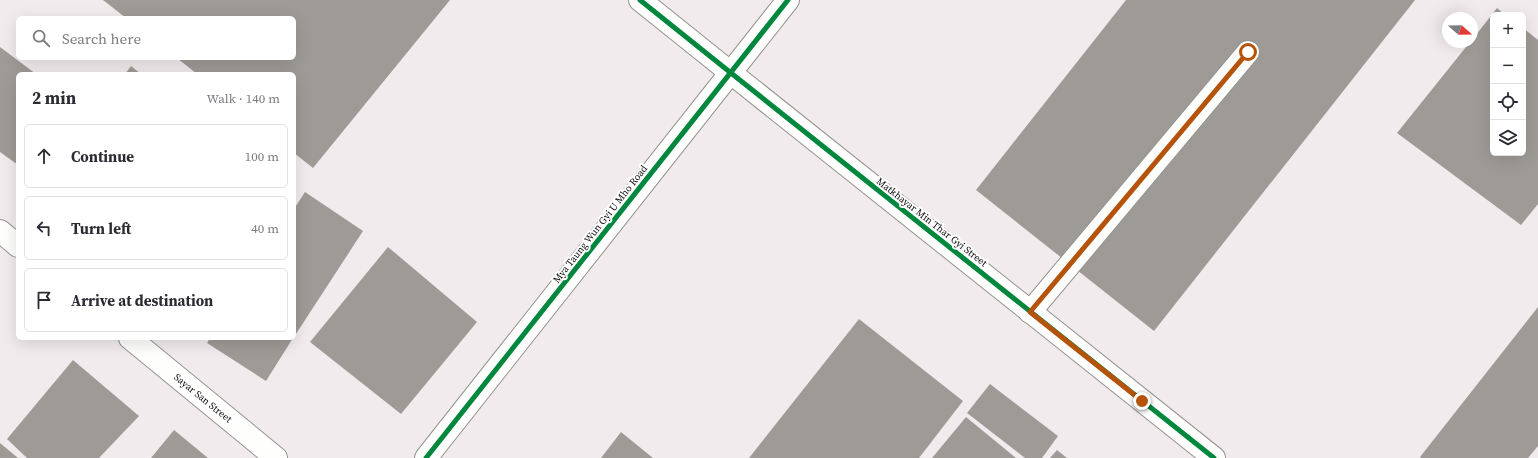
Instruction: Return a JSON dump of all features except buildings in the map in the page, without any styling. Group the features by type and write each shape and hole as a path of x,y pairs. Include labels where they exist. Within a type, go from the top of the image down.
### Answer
{"street":[{"name":"Matkhayar Min Thar Gyi Street","path":"640,0 1214,458"},
{"name":"Mya Taung Wun Gyi U Mho Road","path":"426,458 788,0"},
{"path":"1030,312 1248,52"},
{"path":"0,231 16,244"},
{"name":"Sayar San Street","path":"132,340 276,458"}],"shaded area":[{"path":"0,0 1538,0 1538,458 0,458"}],"cycle path":[{"path":"640,0 1214,458"},
{"path":"426,458 788,0"}],"route":[{"path":"1142,401 1030,312 1248,52"}]}
